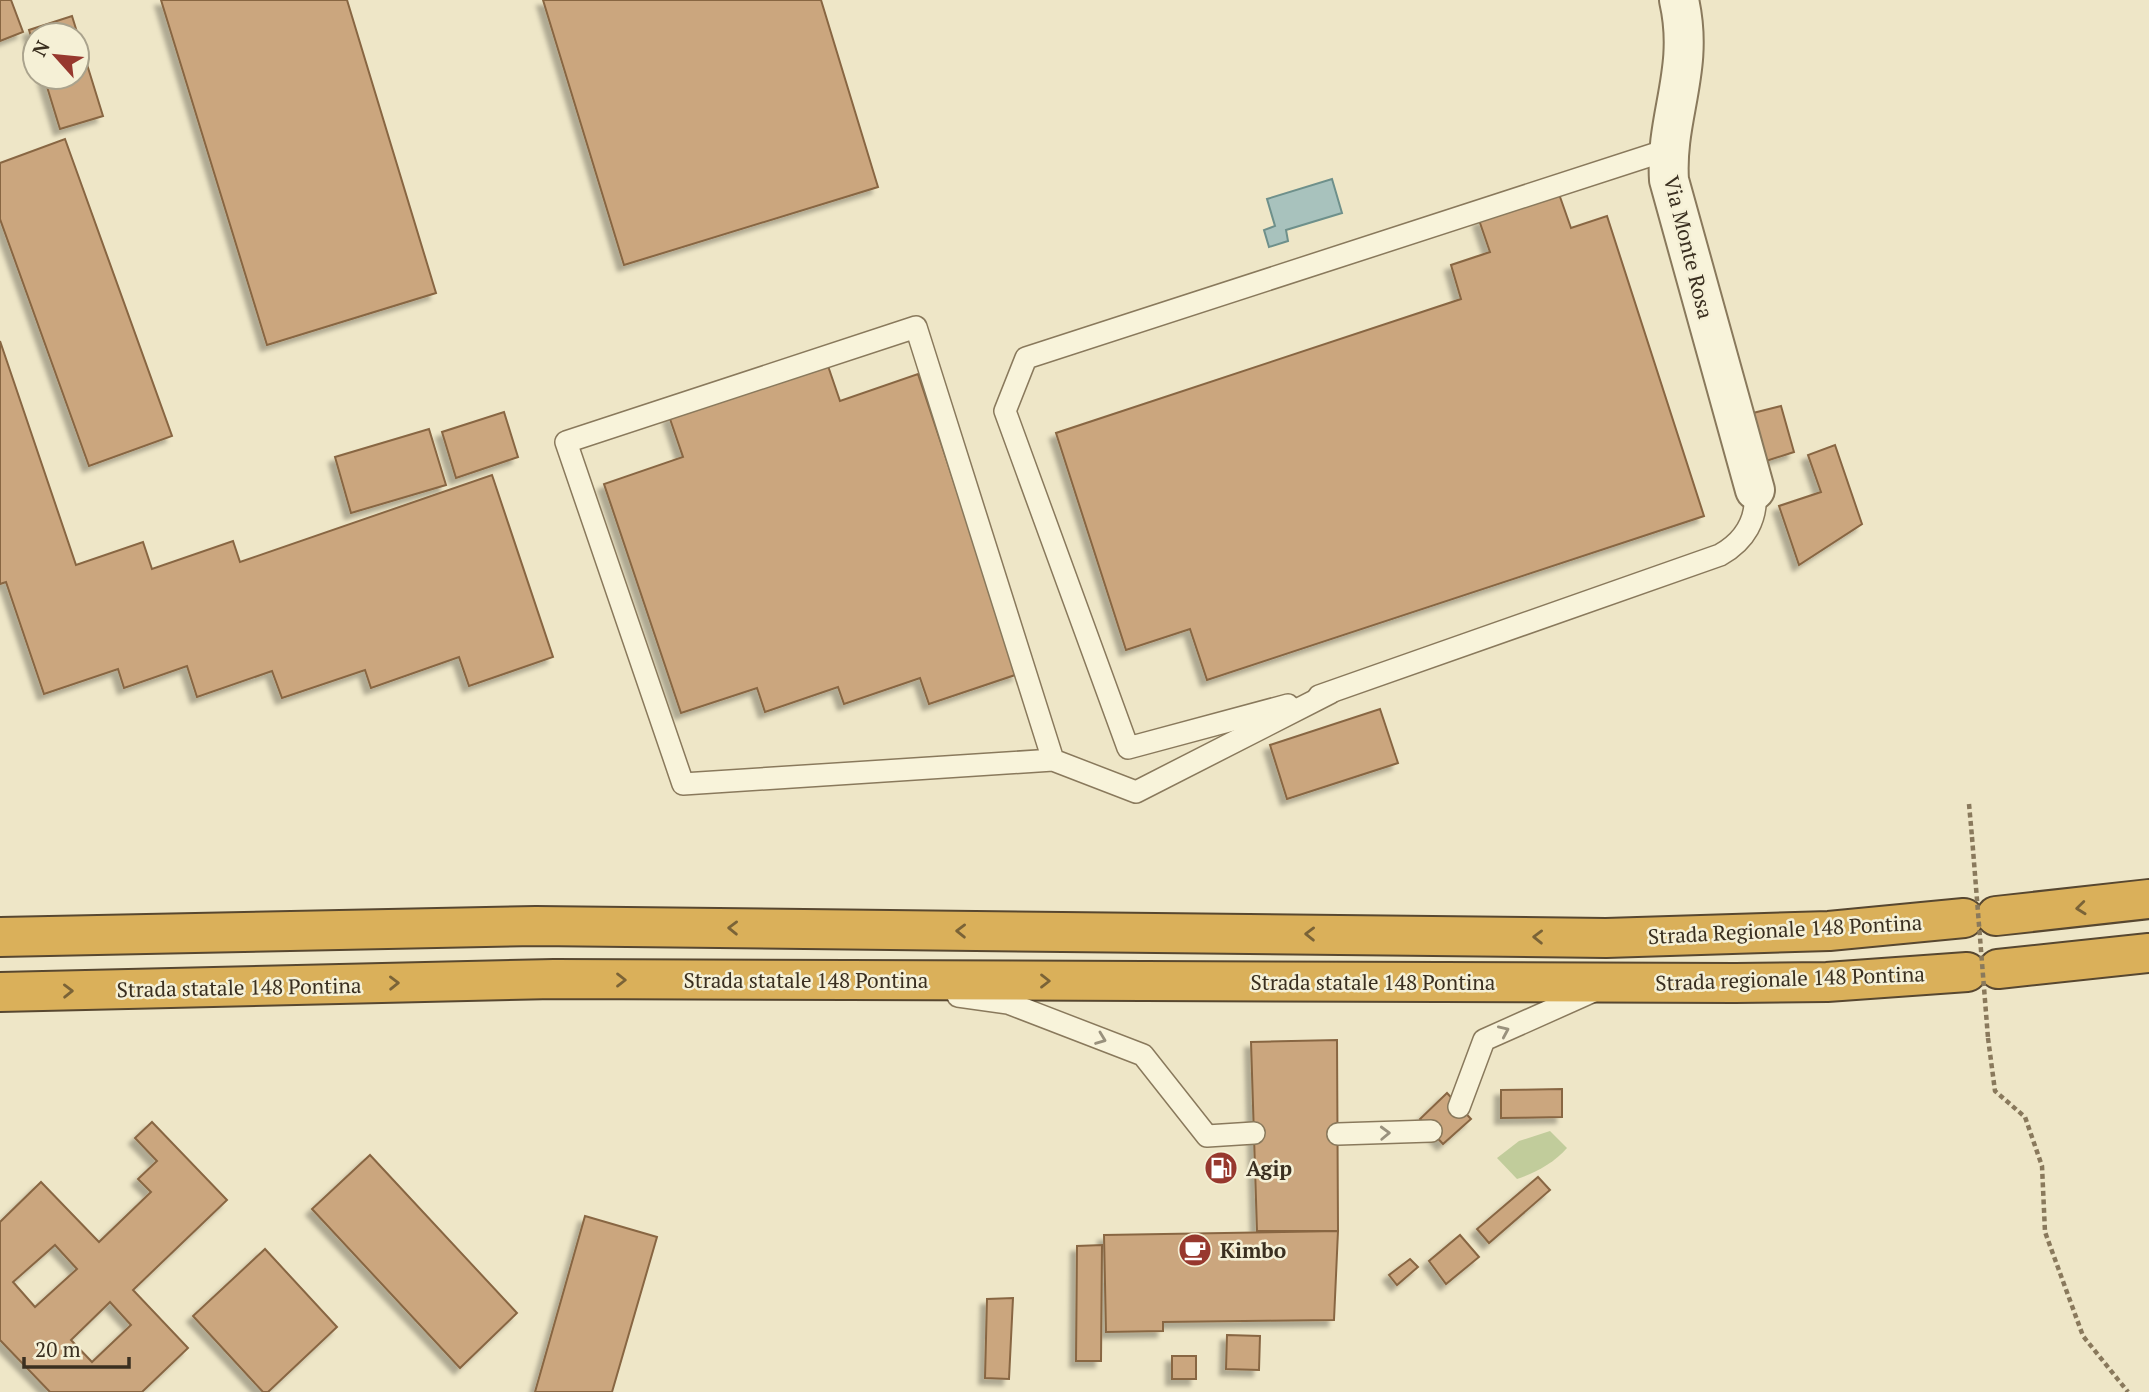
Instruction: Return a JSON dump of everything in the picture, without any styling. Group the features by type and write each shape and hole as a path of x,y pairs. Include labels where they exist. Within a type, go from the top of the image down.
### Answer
{"highway":[{"name":"Strada Regionale 148 Pontina","path":"0,937 536,926 1606,938 1829,930 2149,899"},
{"name":"Strada regionale 148 Pontina","path":"1613,982 1827,982 2149,953"},
{"name":"Strada statale 148 Pontina","path":"0,992 554,979 1613,982"}],"street":[{"name":"Via Monte Rosa","path":"1679,0 1685,51 1670,149 1673,200 1755,490"}],"lane":[{"path":"1670,149 1027,358 1005,411 1128,748 1330,693 1720,555 1733,547 1748,528 1754,516 1755,490"},
{"path":"1053,760 916,327 566,442 683,784 1053,760 1136,792 1330,693"},
{"path":"845,980 1007,1003 1143,1055 1207,1136 1254,1133"},
{"path":"1459,1107 1484,1041 1613,982"},
{"path":"1338,1134 1431,1131"}],"path":[{"path":"1969,804 1988,1038 1995,1091 2025,1117 2042,1166 2045,1232 2083,1336 2128,1392"}],"green space":[{"path":"1550,1131 1567,1148 1537,1171 1517,1179 1497,1158 1519,1141"}],"water":[{"path":"1332,179 1342,213 1286,230 1288,241 1269,247 1264,230 1275,226 1267,199"}],"building":[{"path":"0,0 11,0 21,33 0,41"},
{"path":"161,0 347,0 436,293 267,345"},
{"path":"543,0 821,0 878,187 624,265"},
{"path":"72,16 74,21 57,21"},
{"path":"91,77 103,116 60,129 48,91 91,91"},
{"path":"65,139 172,436 89,466 0,219 0,163"},
{"path":"1559,194 1571,228 1607,216 1704,516 1207,680 1190,629 1126,650 1056,433 1461,299 1451,265 1490,252 1479,220"},
{"path":"0,341 76,565 143,542 152,569 233,541 240,562 492,475 553,657 469,686 459,657 371,688 365,670 282,698 272,671 197,697 187,666 124,688 118,669 44,694 6,582 0,584"},
{"path":"827,363 840,401 918,374 1018,674 929,704 920,678 844,704 838,687 765,712 757,688 681,713 604,484 683,457 669,416"},
{"path":"1781,406 1794,452 1766,461 1753,413"},
{"path":"504,412 518,457 456,478 442,432"},
{"path":"429,429 446,485 351,513 335,457"},
{"path":"1835,445 1862,524 1799,565 1779,506 1821,492 1808,455"},
{"path":"1380,709 1398,763 1287,799 1270,745"},
{"path":"1337,1040 1338,1231 1257,1231 1251,1042"},
{"path":"1562,1089 1562,1117 1501,1118 1501,1090"},
{"path":"1447,1093 1471,1119 1443,1144 1420,1119"},
{"path":"152,1122 227,1200 133,1290 188,1348 142,1392 50,1392 0,1340 0,1222 41,1182 99,1242 151,1192 138,1179 157,1161 135,1138","holes":["55,1245 77,1269 35,1307 13,1282","110,1302 131,1325 92,1362 71,1340"]},
{"path":"370,1155 517,1313 460,1368 312,1209"},
{"path":"1538,1177 1550,1190 1489,1243 1477,1229"},
{"path":"585,1216 657,1237 612,1392 535,1392"},
{"path":"1338,1231 1334,1320 1163,1322 1163,1331 1106,1332 1104,1235"},
{"path":"1460,1235 1479,1257 1446,1284 1429,1261"},
{"path":"1102,1245 1101,1361 1076,1361 1077,1246"},
{"path":"265,1249 337,1327 268,1392 263,1392 193,1316"},
{"path":"1410,1259 1418,1267 1397,1285 1389,1275"},
{"path":"1013,1298 1009,1379 985,1378 987,1299"},
{"path":"1227,1335 1260,1336 1259,1370 1226,1369"},
{"path":"1172,1356 1196,1356 1196,1379 1172,1379"}],"place":[{"name":"Agip","path":"1221,1168"},
{"name":"Kimbo","path":"1195,1250"}]}
